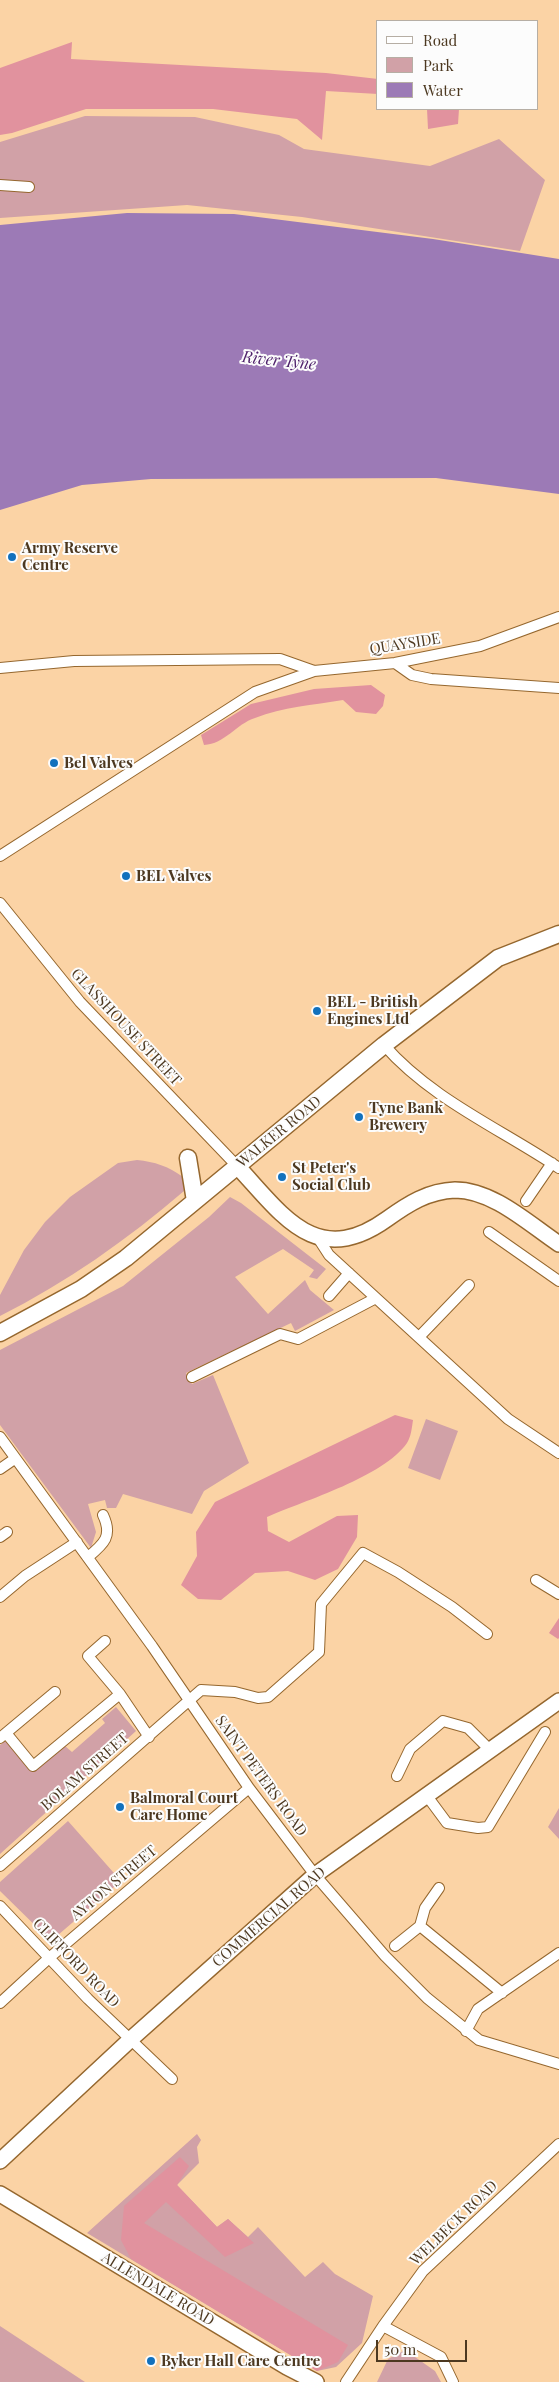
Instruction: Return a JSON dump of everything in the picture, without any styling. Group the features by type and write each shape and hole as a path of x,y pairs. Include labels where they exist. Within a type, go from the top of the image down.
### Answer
{"main road":[{"name":"WALKER ROAD","path":"0,1333 81,1289 126,1258 384,1045 498,958 559,934"},
{"path":"188,1158 194,1201"}],"street":[{"path":"0,185 29,187"},
{"name":"QUAYSIDE","path":"0,856 254,692 314,671 395,663 480,646 559,616"},
{"path":"0,668 74,661 280,659 314,671"},
{"path":"395,663 412,675 431,680 559,688"},
{"name":"GLASSHOUSE STREET","path":"0,903 80,1002 237,1166"},
{"path":"384,1045 398,1061 420,1080 555,1165 526,1201"},
{"path":"237,1166 292,1224 318,1238 349,1238 363,1233 422,1197 456,1190 480,1194 494,1201 559,1244"},
{"path":"488,1232 559,1281"},
{"path":"318,1238 329,1255 508,1419 559,1453"},
{"path":"329,1296 349,1273"},
{"path":"419,1337 469,1285"},
{"path":"192,1377 280,1334 298,1340 376,1298"},
{"name":"SAINT PETERS ROAD","path":"0,1437 88,1557 249,1788 315,1875 400,1972 427,1998 466,2031 480,2040 559,2064"},
{"path":"0,1470 13,1460"},
{"path":"88,1557 103,1545 108,1526 103,1515"},
{"path":"0,1597 25,1576 77,1542"},
{"name":"BOLAM STREET","path":"0,1866 201,1690 235,1692 258,1698 268,1698 319,1652 321,1604 362,1552 398,1572 452,1607 486,1634"},
{"path":"536,1580 559,1594"},
{"path":"105,1642 88,1656 120,1694 149,1737"},
{"path":"55,1692 3,1735 34,1766 120,1694"},
{"name":"COMMERCIAL ROAD","path":"0,2160 131,2039 315,1875 559,1701"},
{"path":"397,1776 410,1749 443,1721 468,1728 490,1750"},
{"path":"427,1796 447,1823 478,1828 488,1827 545,1732"},
{"name":"AYTON STREET","path":"0,2003 49,1958 249,1788"},
{"path":"395,1946 420,1926 425,1908 439,1888"},
{"name":"CLIFFORD ROAD","path":"0,1906 49,1958 172,2079"},
{"path":"420,1926 502,1993"},
{"path":"466,2031 478,2009 559,1953"},
{"name":"WELBECK ROAD","path":"346,2382 382,2326 423,2271 559,2144"},
{"name":"ALLENDALE ROAD","path":"0,2194 278,2362 316,2382"},
{"path":"382,2326 441,2358 453,2382"}],"green space":[{"path":"85,116 195,117 279,135 304,149 430,166 499,139 545,180 520,251 302,217 187,205 0,218 0,142"},
{"path":"137,1160 161,1165 177,1173 183,1177 184,1191 96,1259 49,1289 0,1316 0,1295 24,1250 45,1222 70,1197 118,1163"},
{"path":"230,1197 241,1203 326,1269 317,1279 309,1277 314,1270 283,1249 235,1277 268,1314 305,1280 310,1290 334,1310 295,1331 291,1323 186,1373 192,1384 213,1375 249,1463 204,1491 192,1514 123,1494 116,1508 107,1508 105,1500 88,1504 96,1532 91,1548 0,1425 0,1350 123,1286 209,1217"},
{"path":"426,1419 458,1431 440,1480 408,1468"},
{"path":"116,1707 136,1731 0,1854 0,1745 8,1739 35,1770 65,1746 72,1752 105,1723 102,1719"},
{"path":"559,1808 559,1839 548,1827"},
{"path":"68,1821 121,1881 51,1941 0,1891 0,1882"},
{"path":"197,2134 201,2140 197,2147 199,2163 177,2185 217,2227 228,2219 248,2237 258,2227 305,2277 323,2262 335,2274 373,2296 362,2343 336,2367 317,2371 87,2233"},
{"path":"0,2326 85,2382 0,2382"},
{"path":"405,2350 435,2371 441,2382 377,2382 388,2359"}],"shaded area":[{"path":"72,42 71,59 326,73 376,79 376,94 326,91 322,140 297,119 213,109 86,109 12,133 0,135 0,68"},
{"path":"427,110 459,110 458,124 428,129"},
{"path":"371,685 385,695 383,706 376,714 356,712 343,700 298,707 276,711 255,718 224,738 204,745 201,735 251,704 314,689"},
{"path":"395,1415 413,1420 408,1441 396,1455 362,1477 267,1517 268,1531 289,1542 337,1516 358,1515 357,1537 338,1569 315,1580 288,1571 255,1573 221,1600 198,1599 181,1585 197,1556 196,1532 215,1502"},
{"path":"559,1618 559,1638 558,1639 549,1633"},
{"path":"180,2157 189,2166 177,2185 217,2227 228,2219 254,2243 225,2257 166,2202 144,2223 348,2345 338,2362 317,2371 131,2259 121,2240 124,2206"}],"water":[{"name":"River Tyne","path":"127,213 234,214 433,239 559,259 559,494 436,478 151,479 82,485 0,510 0,225"}],"place":[{"name":"Army Reserve Centre","path":"12,557"},
{"name":"Bel Valves","path":"54,763"},
{"name":"BEL Valves","path":"126,876"},
{"name":"BEL - British Engines Ltd","path":"317,1011"},
{"name":"Tyne Bank Brewery","path":"359,1117"},
{"name":"St Peter's Social Club","path":"282,1177"},
{"name":"Balmoral Court Care Home","path":"120,1807"},
{"name":"Byker Hall Care Centre","path":"151,2361"}]}
